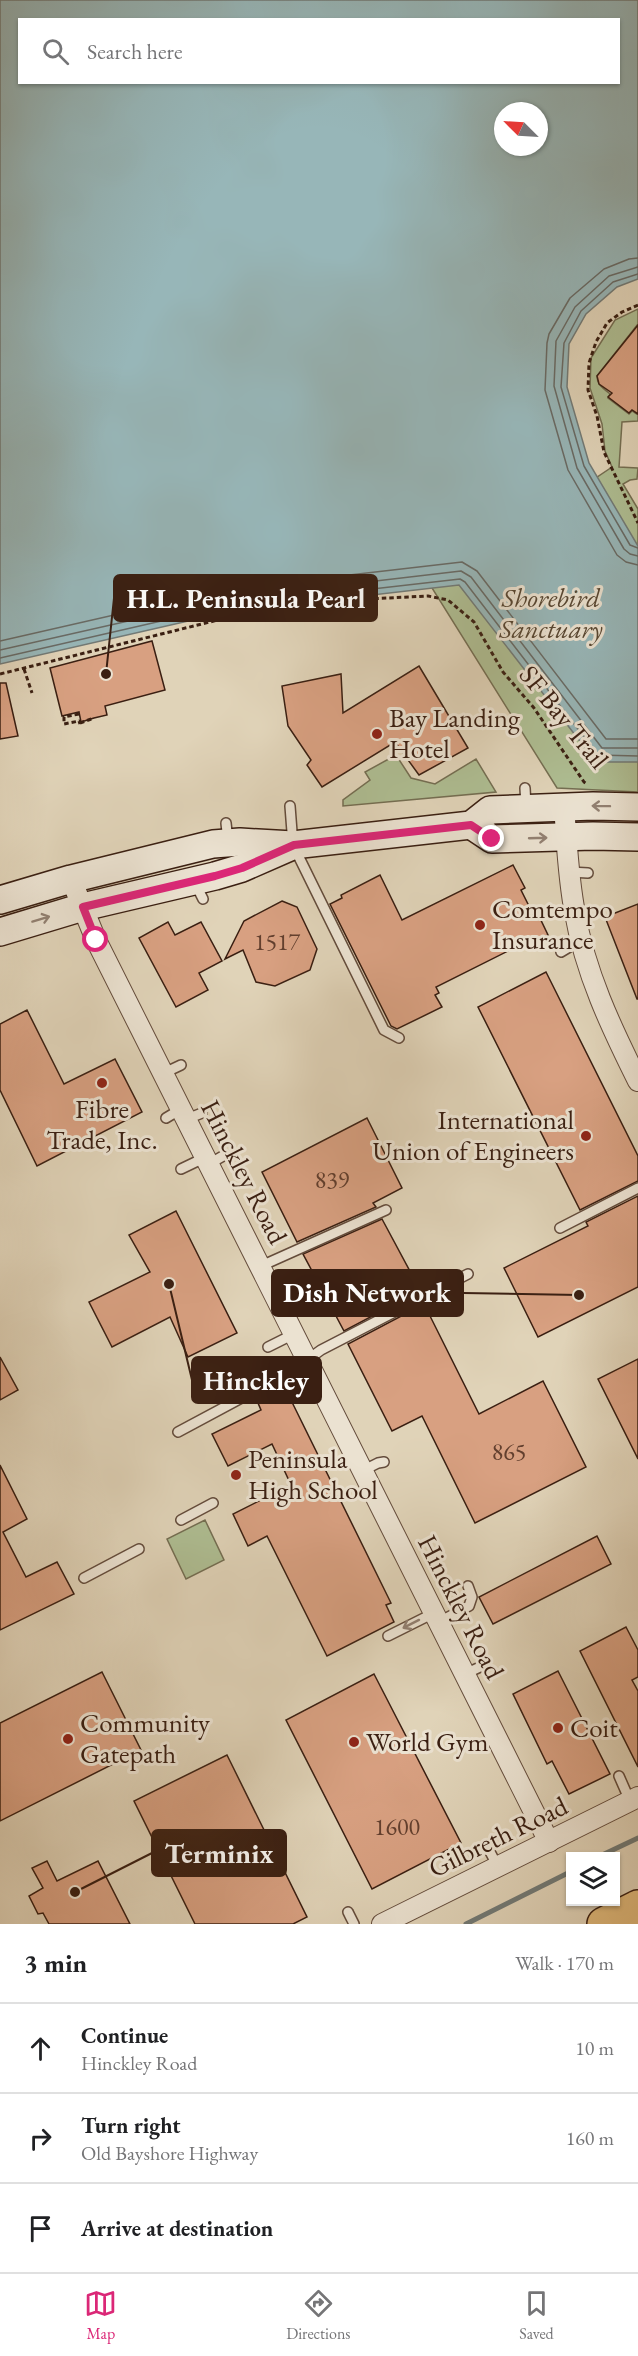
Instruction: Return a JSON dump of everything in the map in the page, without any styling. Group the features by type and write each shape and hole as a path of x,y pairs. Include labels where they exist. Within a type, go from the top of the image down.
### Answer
{"highway":[{"path":"604,1924 638,1907"}],"main road":[{"path":"6,894 71,879 120,860 227,833 240,842 294,845 471,825 490,810 526,798 564,807 638,807"},
{"path":"471,825 492,839 638,837"},
{"path":"0,932 83,907 199,890 294,845"}],"street":[{"path":"564,807 567,837 579,873 574,912 586,962 605,1010 638,1080"},
{"name":"Hinckley Road","path":"71,879 96,940 172,1069 184,1115 213,1159 261,1266 362,1470 437,1617 472,1671 549,1842"},
{"name":"Gilbreth Road","path":"382,1924 634,1799"}],"lane":[{"path":"290,806 294,845 384,1030 399,1038"},
{"path":"561,952 581,940"},
{"path":"181,1168 213,1159"},
{"path":"560,1228 638,1188"},
{"path":"261,1266 386,1210"},
{"path":"178,1432 307,1361 321,1350 468,1274"},
{"path":"268,1347 294,1334"},
{"path":"362,1470 384,1462"},
{"path":"181,1520 213,1503"},
{"path":"84,1578 139,1549"},
{"path":"388,1636 469,1606 472,1597 468,1586"},
{"path":"619,1776 634,1799"},
{"path":"488,1848 498,1867"},
{"path":"348,1912 354,1924"}],"path":[{"path":"638,305 607,323 601,333 589,363 588,390 597,416 604,452 638,523"},
{"name":"SF Bay Trail","path":"0,674 230,617 349,600 428,596 448,600 474,622 503,672 534,708 584,782 594,786"},
{"path":"24,669 32,693"},
{"path":"79,714 64,717 64,724 79,721 80,724 94,718"}],"green space":[{"name":"Shorebird Sanctuary","path":"638,309 638,324 597,379 610,394 608,398 629,414 632,411 638,415 638,421 622,422 619,467 638,468 637,479 623,484 638,509 638,792 557,788 432,588 612,467 605,451 602,424 590,388 591,358 615,320"},
{"path":"396,755 411,778 435,784 476,759 496,792 343,806 343,800 370,780 365,772"},
{"path":"205,1520 224,1560 186,1579 167,1539"}],"water":[{"path":"0,0 638,0 638,279 617,287 586,314 569,344 567,387 589,463 638,546 638,762 596,762 459,585 232,611 0,664"}],"building":[{"path":"638,325 638,414 632,410 629,413 608,397 612,393 599,384 597,376"},
{"path":"152,641 165,690 105,706 107,715 81,722 79,712 62,716 50,668"},
{"name":"Bay Landing Hotel","path":"419,666 468,748 419,775 395,742 322,787 307,765 311,760 288,726 282,686 341,674 343,713"},
{"path":"0,683 6,683 18,736 0,739"},
{"path":"513,865 525,888 521,890 533,914 537,912 548,935 526,946 524,943 436,987 439,993 435,995 442,1007 397,1029 391,1026 330,904 342,898 341,895 380,875 402,920"},
{"path":"282,901 297,907 317,949 310,970 275,986 256,982 243,950 225,959 244,921"},
{"path":"638,904 638,999 637,999 605,917"},
{"path":"168,922 175,935 201,922 222,961 199,973 208,990 176,1007 139,938"},
{"path":"546,972 638,1156 638,1181 580,1210 478,1007"},
{"path":"27,1010 64,1084 115,1059 142,1112 37,1166 0,1090 0,1024"},
{"path":"367,1118 402,1188 373,1203 376,1207 297,1242 262,1172"},
{"path":"638,1196 638,1287 538,1337 504,1268 588,1226 586,1222"},
{"path":"176,1211 237,1333 188,1357 170,1317 112,1347 89,1302 150,1272 129,1235"},
{"path":"382,1219 419,1288 416,1289 418,1292 344,1331 303,1254"},
{"path":"424,1304 479,1414 543,1381 586,1467 475,1523 422,1416 392,1431 348,1344"},
{"path":"0,1357 18,1390 0,1400"},
{"path":"638,1359 638,1459 598,1379"},
{"path":"286,1390 391,1603 386,1605 394,1622 327,1656 267,1536 248,1546 233,1514 291,1485 272,1444 228,1466 212,1434 261,1410 258,1403"},
{"path":"0,1465 27,1519 3,1532 26,1577 57,1562 74,1594 0,1630"},
{"path":"597,1536 611,1564 493,1624 479,1597"},
{"path":"626,1627 638,1650 638,1677 632,1680 638,1691 638,1767 580,1651"},
{"name":"Coit","path":"558,1671 610,1774 569,1794 552,1761 547,1764 513,1694"},
{"name":"Community Gatepath","path":"102,1672 141,1750 0,1821 0,1723"},
{"path":"374,1674 461,1843 372,1889 286,1720"},
{"path":"227,1755 307,1917 293,1924 195,1924 134,1801"},
{"path":"47,1861 57,1881 98,1861 130,1924 49,1924 43,1913 38,1914 29,1896 43,1888 32,1868"}],"waterway":[{"path":"608,1852 638,1838"},
{"path":"466,1924 566,1874"}],"place":[{"name":"H.L. Peninsula Pearl","path":"106,674"},
{"name":"Bay Landing Hotel","path":"377,734"},
{"name":"Comtempo Insurance","path":"480,925"},
{"name":"Fibre Trade, Inc.","path":"102,1083"},
{"name":"International Union of Engineers","path":"586,1136"},
{"name":"Hinckley","path":"169,1284"},
{"name":"Dish Network","path":"579,1295"},
{"name":"Peninsula High School","path":"236,1475"},
{"name":"Coit","path":"558,1728"},
{"name":"Community Gatepath","path":"68,1739"},
{"name":"World Gym","path":"354,1742"},
{"name":"Terminix","path":"75,1892"}],"route":[{"path":"96,940 83,907 215,876 242,868 294,845 471,825 492,839"}]}
